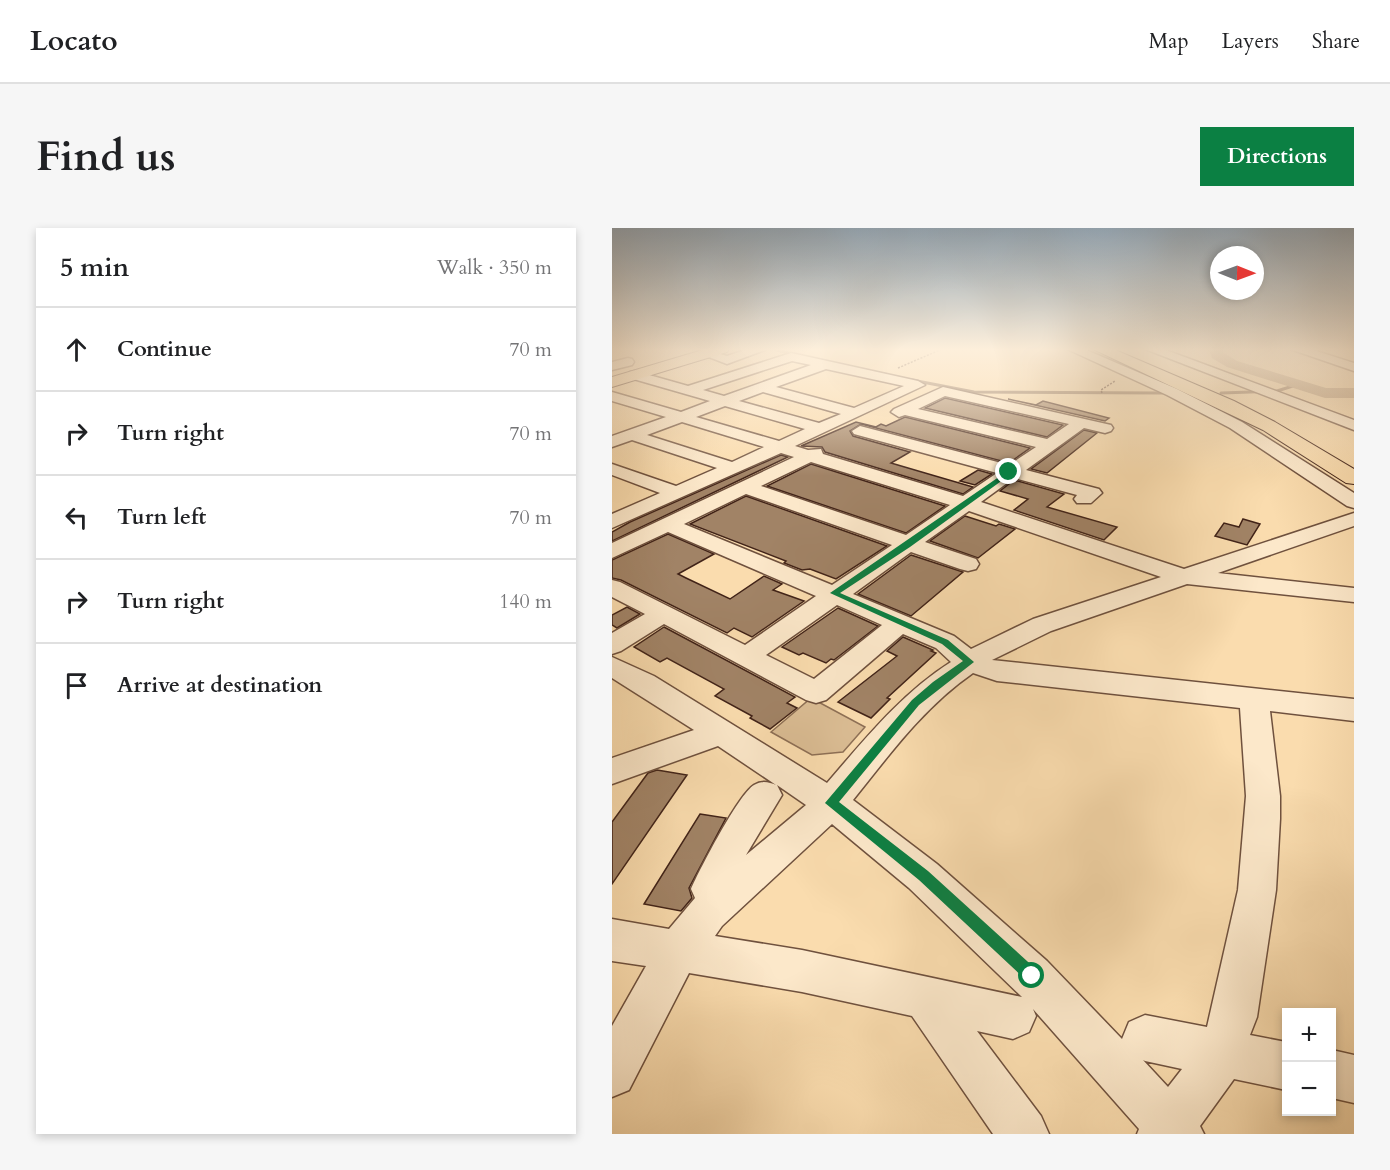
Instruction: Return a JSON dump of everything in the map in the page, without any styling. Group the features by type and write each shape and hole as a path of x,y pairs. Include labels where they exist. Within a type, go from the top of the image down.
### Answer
{"main road":[{"path":"1197,391 1269,426 1354,478"},
{"path":"1209,391 1236,403 1319,448 1354,470"}],"street":[{"path":"694,391 821,429"},
{"path":"612,442 754,391"},
{"path":"777,391 856,412"},
{"path":"612,522 904,391"},
{"path":"942,391 855,434 1092,493 1084,499"},
{"path":"944,391 1104,428"},
{"path":"1170,391 1236,425 1354,502"},
{"path":"1264,391 1354,425"},
{"path":"869,393 890,398"},
{"path":"612,396 965,503 1182,576 1354,595"},
{"path":"904,410 1049,445"},
{"path":"747,656 834,593 1082,423"},
{"path":"632,435 733,468"},
{"path":"612,551 829,447"},
{"path":"612,469 677,493"},
{"path":"745,487 907,545 968,564"},
{"path":"612,1073 678,951 708,912 831,803 916,703 936,684 1010,639 1042,625 1354,519"},
{"path":"667,524 945,642 969,662 997,672 1354,710"},
{"path":"612,587 816,693 899,624"},
{"path":"612,645 664,613"},
{"path":"612,666 644,683 831,803 923,876 1032,976 1170,1131 1217,1063 1234,1017 1257,890 1263,796 1254,699"},
{"path":"612,771 721,733"},
{"path":"710,889 740,831 765,795"},
{"path":"612,940 802,971 1013,1016"},
{"path":"926,999 1023,1134"},
{"path":"1144,1038 1282,1065"},
{"path":"1336,1075 1354,1079"}],"shaded area":[{"path":"811,698 865,727 843,752 812,755 771,732"}],"building":[{"path":"945,398 1063,425 1047,437 925,408"},
{"path":"1008,399 1036,405 1043,401 1109,418 1105,421"},
{"path":"905,417 1030,448 1009,463 861,424 850,431 853,436 910,452 891,463 973,487 963,494 825,452 822,447 801,446 856,422 876,427 881,424 886,426"},
{"path":"1084,430 1097,433 1047,473 1031,469"},
{"path":"781,455 788,457 612,541 612,532 630,522"},
{"path":"811,464 945,506 906,533 767,486"},
{"path":"978,470 992,474 975,485 960,481"},
{"path":"1014,480 1064,494 1047,507 1117,527 1104,540 1014,510 1028,499 1000,491"},
{"path":"746,496 887,546 836,579 810,569 802,570 784,563 786,561 690,524"},
{"path":"965,516 996,526 999,524 1015,529 978,558 930,541"},
{"path":"1243,519 1260,524 1247,545 1215,536 1224,523 1239,527"},
{"path":"668,534 714,554 678,574 686,578 730,599 764,576 782,584 773,590 804,601 752,637 734,628 727,633 621,580 612,578 612,560"},
{"path":"911,555 963,572 911,616 858,594"},
{"path":"627,607 640,614 617,628 612,625 612,615"},
{"path":"838,608 878,626 834,660 831,659 826,663 782,647"},
{"path":"664,627 795,697 787,703 797,708 770,729 750,718 752,716 715,696 724,689 667,658 660,662 634,647"},
{"path":"903,637 936,653 887,698 890,699 871,718 838,702 897,656 887,651"},
{"path":"657,770 687,775 612,884 612,822 648,773"},
{"path":"700,814 726,818 689,888 692,898 681,911 644,904"}],"waterway":[{"path":"970,391 1162,393"},
{"path":"1221,393 1269,391"},
{"path":"1319,391 1354,393"}],"route":[{"path":"1009,472 907,545 834,593 899,624 945,642 969,662 936,684 916,703 831,803 923,876 1032,976"}]}
